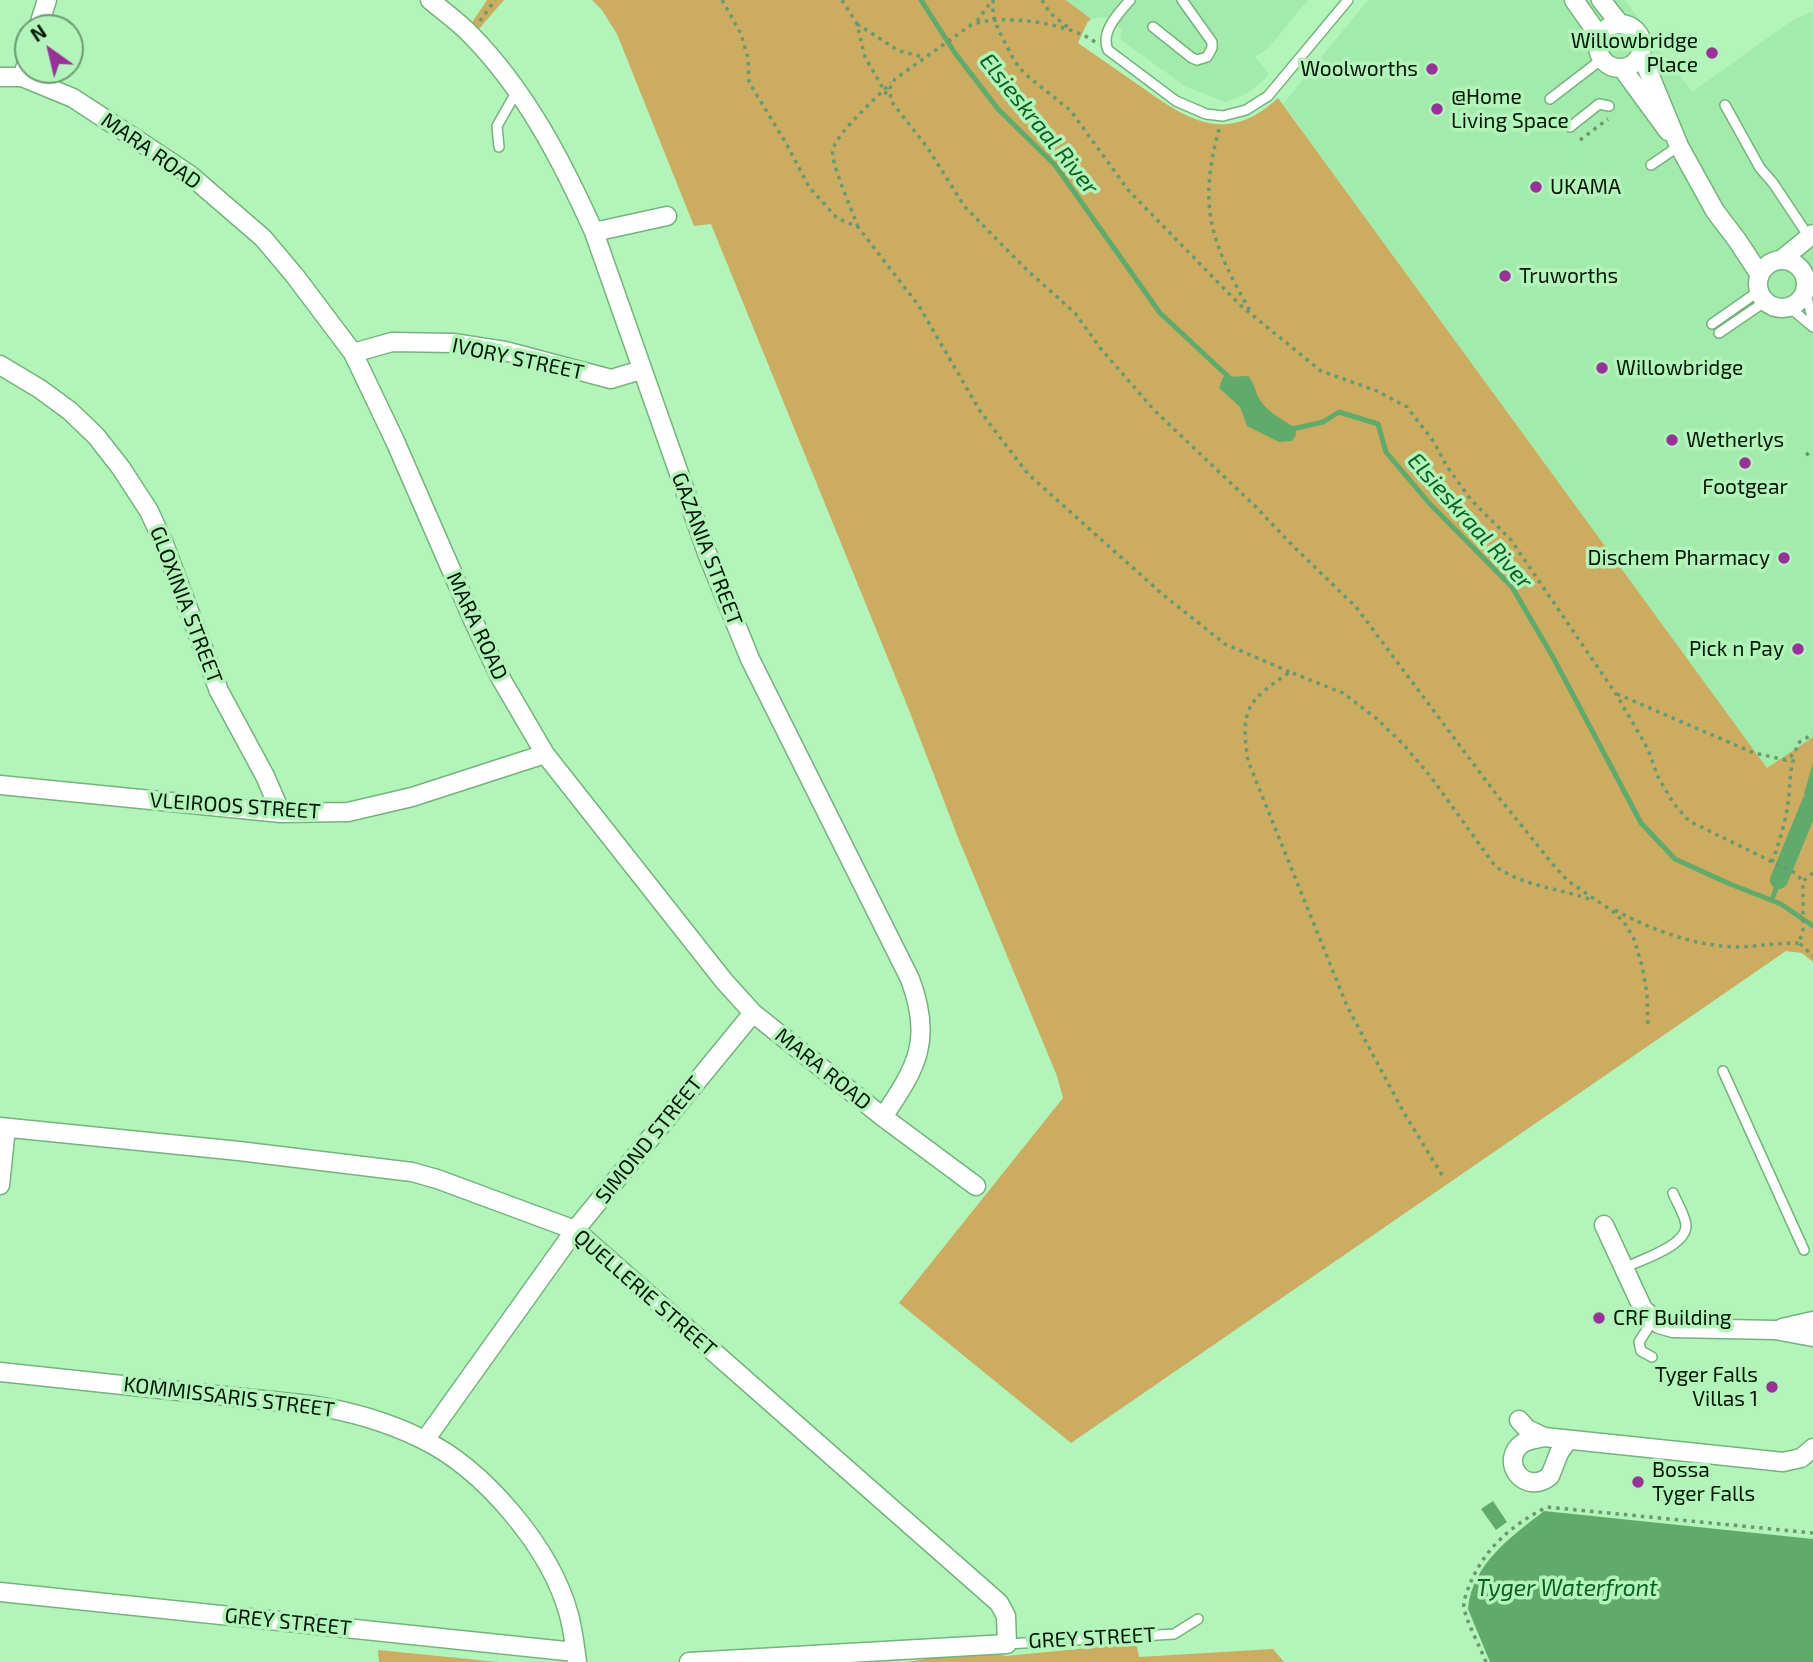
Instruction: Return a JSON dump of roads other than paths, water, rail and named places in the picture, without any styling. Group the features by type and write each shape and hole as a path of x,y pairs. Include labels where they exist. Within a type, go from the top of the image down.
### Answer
{"street":[{"name":"GAZANIA STREET","path":"430,0 470,33 517,91 537,119 575,190 594,232 707,552 750,659 910,979 918,999 922,1022 921,1042 916,1062 904,1087 883,1117"},
{"path":"1574,0 1600,37"},
{"path":"1601,0 1620,24 1636,31 1642,42 1641,54 1671,122 1677,143"},
{"path":"1620,24 1608,28 1600,37 1598,48 1602,59 1613,67 1622,68 1631,65 1641,54"},
{"path":"1622,68 1677,143 1714,211 1737,240 1762,289 1774,306 1785,308 1797,302 1808,282 1803,271 1796,264 1779,260 1737,240"},
{"name":"MARA ROAD","path":"38,84 74,98 190,175 263,239 295,276 353,353 500,677 545,754 724,981 753,1013 883,1117 976,1186"},
{"path":"594,232 667,216"},
{"path":"1762,289 1768,264 1779,260 1811,235"},
{"name":"IVORY STREET","path":"353,353 392,342 453,343 505,351 611,379 641,370"},
{"name":"GLOXINIA STREET","path":"0,365 60,404 96,436 149,511 219,691 260,766 281,813"},
{"name":"VLEIROOS STREET","path":"0,785 281,813 348,812 372,808 545,754"},
{"name":"SIMOND STREET","path":"425,1440 575,1230 753,1013"},
{"path":"0,1185 3,1127"},
{"name":"QUELLERIE STREET","path":"3,1127 252,1152 412,1172 438,1179 575,1230 999,1603 1006,1616 1007,1644"},
{"path":"1604,1225 1643,1309 1653,1320 1673,1328 1775,1330 1813,1337"},
{"path":"1775,1330 1813,1321"},
{"name":"KOMMISSARIS STREET","path":"0,1372 331,1408 391,1425 425,1440 458,1462 524,1525 550,1569 569,1614 576,1657"},
{"path":"1519,1420 1532,1433 1544,1437 1783,1462 1801,1458 1813,1448"},
{"path":"1544,1437 1521,1444 1514,1456 1514,1470 1524,1480 1537,1482 1550,1476 1559,1453 1568,1440"},
{"name":"GREY STREET","path":"0,1592 576,1657"},
{"name":"GREY STREET","path":"690,1662 1007,1644"}],"lane":[{"path":"1130,0 1109,28 1105,43 1111,53 1176,101 1206,114 1223,116 1246,110 1268,96 1348,0"},
{"path":"1153,27 1192,58 1197,60 1207,57 1212,42 1182,0"},
{"path":"1550,99 1602,59"},
{"path":"499,147 497,126 517,91"},
{"path":"1570,127 1599,104 1609,106"},
{"path":"1725,105 1760,169 1811,235"},
{"path":"1651,165 1677,143"},
{"path":"1808,282 1813,321"},
{"path":"1712,324 1762,289"},
{"path":"1719,333 1762,289"},
{"path":"1785,308 1796,312 1813,327"},
{"path":"1723,1071 1804,1250"},
{"path":"1624,1268 1672,1245 1682,1236 1686,1222 1673,1193"},
{"path":"1652,1357 1641,1351 1639,1342 1653,1320"},
{"name":"GREY STREET","path":"1007,1644 1174,1634 1198,1619"}],"water":[{"path":"1248,376 1266,408 1295,428 1296,435 1292,441 1279,442 1247,426 1240,407 1219,388 1223,377"},
{"path":"1813,762 1813,804 1804,794"},
{"path":"1493,1501 1507,1522 1496,1530 1481,1509"},
{"name":"Tyger Waterfront","path":"1544,1511 1813,1539 1813,1662 1490,1662 1468,1609 1471,1593 1477,1578 1495,1553"}],"waterway":[{"name":"Elsieskraal River","path":"921,0 955,53 998,109 1055,165 1160,313 1232,380"},
{"name":"Elsieskraal River","path":"1288,430 1323,422 1339,412 1378,424 1386,452 1430,504 1512,587 1554,659 1641,823 1675,859 1781,904 1813,926"},
{"path":"1779,880 1811,802"},
{"path":"1772,900 1779,880"}],"place":[{"name":"Willowbridge Place","path":"1712,53"},
{"name":"Woolworths","path":"1432,69"},
{"name":"@Home Living Space","path":"1437,109"},
{"name":"UKAMA","path":"1536,187"},
{"name":"Truworths","path":"1505,276"},
{"name":"Willowbridge","path":"1602,368"},
{"name":"Wetherlys","path":"1672,440"},
{"name":"Footgear","path":"1745,463"},
{"name":"Dischem Pharmacy","path":"1784,558"},
{"name":"Pick n Pay","path":"1798,649"},
{"name":"CRF Building","path":"1599,1318"},
{"name":"Tyger Falls Villas 1","path":"1772,1387"},
{"name":"Bossa Tyger Falls","path":"1638,1482"}]}
